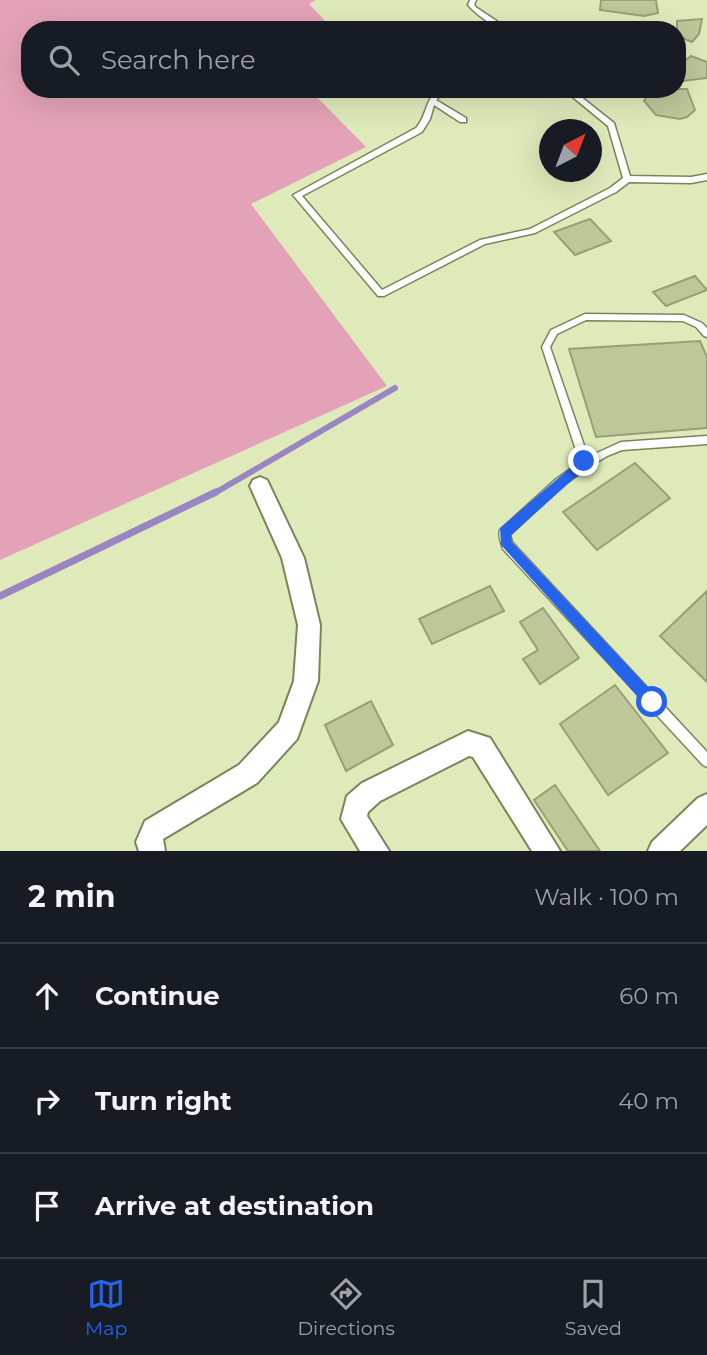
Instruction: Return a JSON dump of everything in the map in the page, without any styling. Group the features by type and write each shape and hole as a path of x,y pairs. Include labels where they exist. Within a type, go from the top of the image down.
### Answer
{"street":[{"path":"152,851 149,842 154,830 248,774 288,730 306,681 309,625 306,611 293,558 260,486"},
{"path":"376,851 354,820 356,805 371,792 468,743 481,747 547,851"},
{"path":"666,849 707,807"}],"lane":[{"path":"473,0 471,5 493,21"},
{"path":"577,98 611,125 627,179"},
{"path":"463,120 432,100 427,122 419,130 298,195 381,294 483,242 532,231 613,190 627,179 691,180 707,177"},
{"path":"584,461 546,347 554,332 585,317 659,317 684,318 699,325 707,334"},
{"path":"707,440 621,446 584,461 504,533 507,545 707,761"}],"shaded area":[{"path":"0,0 316,0 309,4 325,21 21,21 21,98 318,98 366,147 251,204 387,386 0,560"}],"building":[{"path":"601,0 656,0 658,13 644,16 600,10"},
{"path":"702,19 699,34 692,42 686,40 686,21 677,21"},
{"path":"691,56 707,62 707,78 686,81 686,60"},
{"path":"687,89 695,110 680,119 656,115 644,101 646,98 686,98"},
{"path":"590,219 611,241 575,255 554,232"},
{"path":"695,276 707,290 666,306 653,292"},
{"path":"700,341 707,357 707,428 596,437 569,349"},
{"path":"635,463 670,498 597,550 563,512"},
{"path":"490,586 504,611 432,644 419,619"},
{"path":"707,591 707,682 660,636"},
{"path":"543,608 579,658 540,684 523,659 538,650 520,622"},
{"path":"615,685 668,753 608,795 560,724"},
{"path":"371,701 393,745 346,771 325,725"},
{"path":"555,785 600,851 568,851 534,800"}],"waterway":[{"path":"213,494 395,388"},
{"path":"0,596 216,492"}],"route":[{"path":"584,461 504,533 507,545 652,702"}]}
